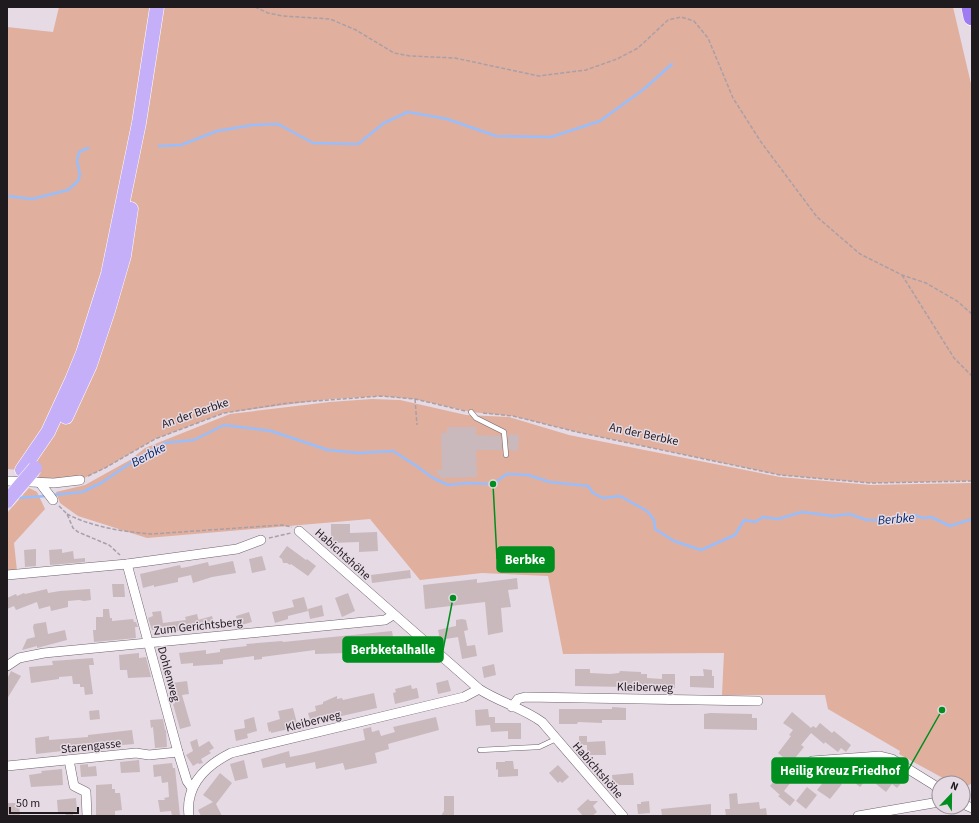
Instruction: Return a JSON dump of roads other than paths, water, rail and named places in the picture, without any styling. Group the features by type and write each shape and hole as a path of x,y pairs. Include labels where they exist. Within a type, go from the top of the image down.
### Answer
{"highway":[{"path":"970,7 972,17"}],"main road":[{"path":"7,502 28,469 48,432 86,347 108,274 139,123 157,7"},
{"path":"7,488 28,469"}],"street":[{"path":"7,481 43,487 80,480"},
{"path":"43,487 53,500"},
{"name":"Habichtshöhe","path":"299,531 479,689 512,707 534,716 542,722 623,816"},
{"path":"7,575 127,564 237,549 261,540"},
{"name":"Dohlenweg","path":"127,564 186,781 192,788"},
{"name":"Zum Gerichtsberg","path":"7,666 19,658 44,653 385,620 393,615"},
{"name":"Kleiberweg","path":"189,816 189,796 192,788 200,776 217,760 231,753 464,696 479,689"},
{"name":"Kleiberweg","path":"512,707 518,699 525,697 758,700"},
{"name":"Starengasse","path":"7,766 136,753 149,755 178,752"},
{"path":"812,762 880,756 892,759 931,783"},
{"path":"69,760 74,786 86,792 86,816"},
{"path":"858,816 931,803"}],"lane":[{"path":"471,412 476,418 504,432 506,455"},
{"name":"Habichtshöhe","path":"480,750 539,747 556,739"}],"waterway":[{"path":"159,146 181,145 217,131 253,125 278,124 313,143 358,144 384,123 408,112 447,119 496,136 551,137 600,121 644,89 672,64"},
{"path":"7,196 32,199 68,190 78,181 80,175 77,161 79,152 88,148"},
{"name":"Berbke","path":"52,495 82,492 101,483 144,454 165,443 194,440 224,425 271,431 328,450 359,453 393,451 433,478 448,485 467,483 493,484 507,474 528,475 550,482 588,486 593,493 603,498 620,496 647,511 654,520 655,529 674,541 701,550 735,535 744,520 755,522 763,517 778,519 802,512 833,516 849,514 867,520 890,520 914,515 923,518 931,517 950,526 972,519"},
{"name":"Berbke","path":"16,498 47,496"}],"place":[{"name":"Berbke","path":"493,484"},
{"name":"Berbketalhalle","path":"453,598"},
{"name":"Heilig Kreuz Friedhof","path":"942,710"}]}
